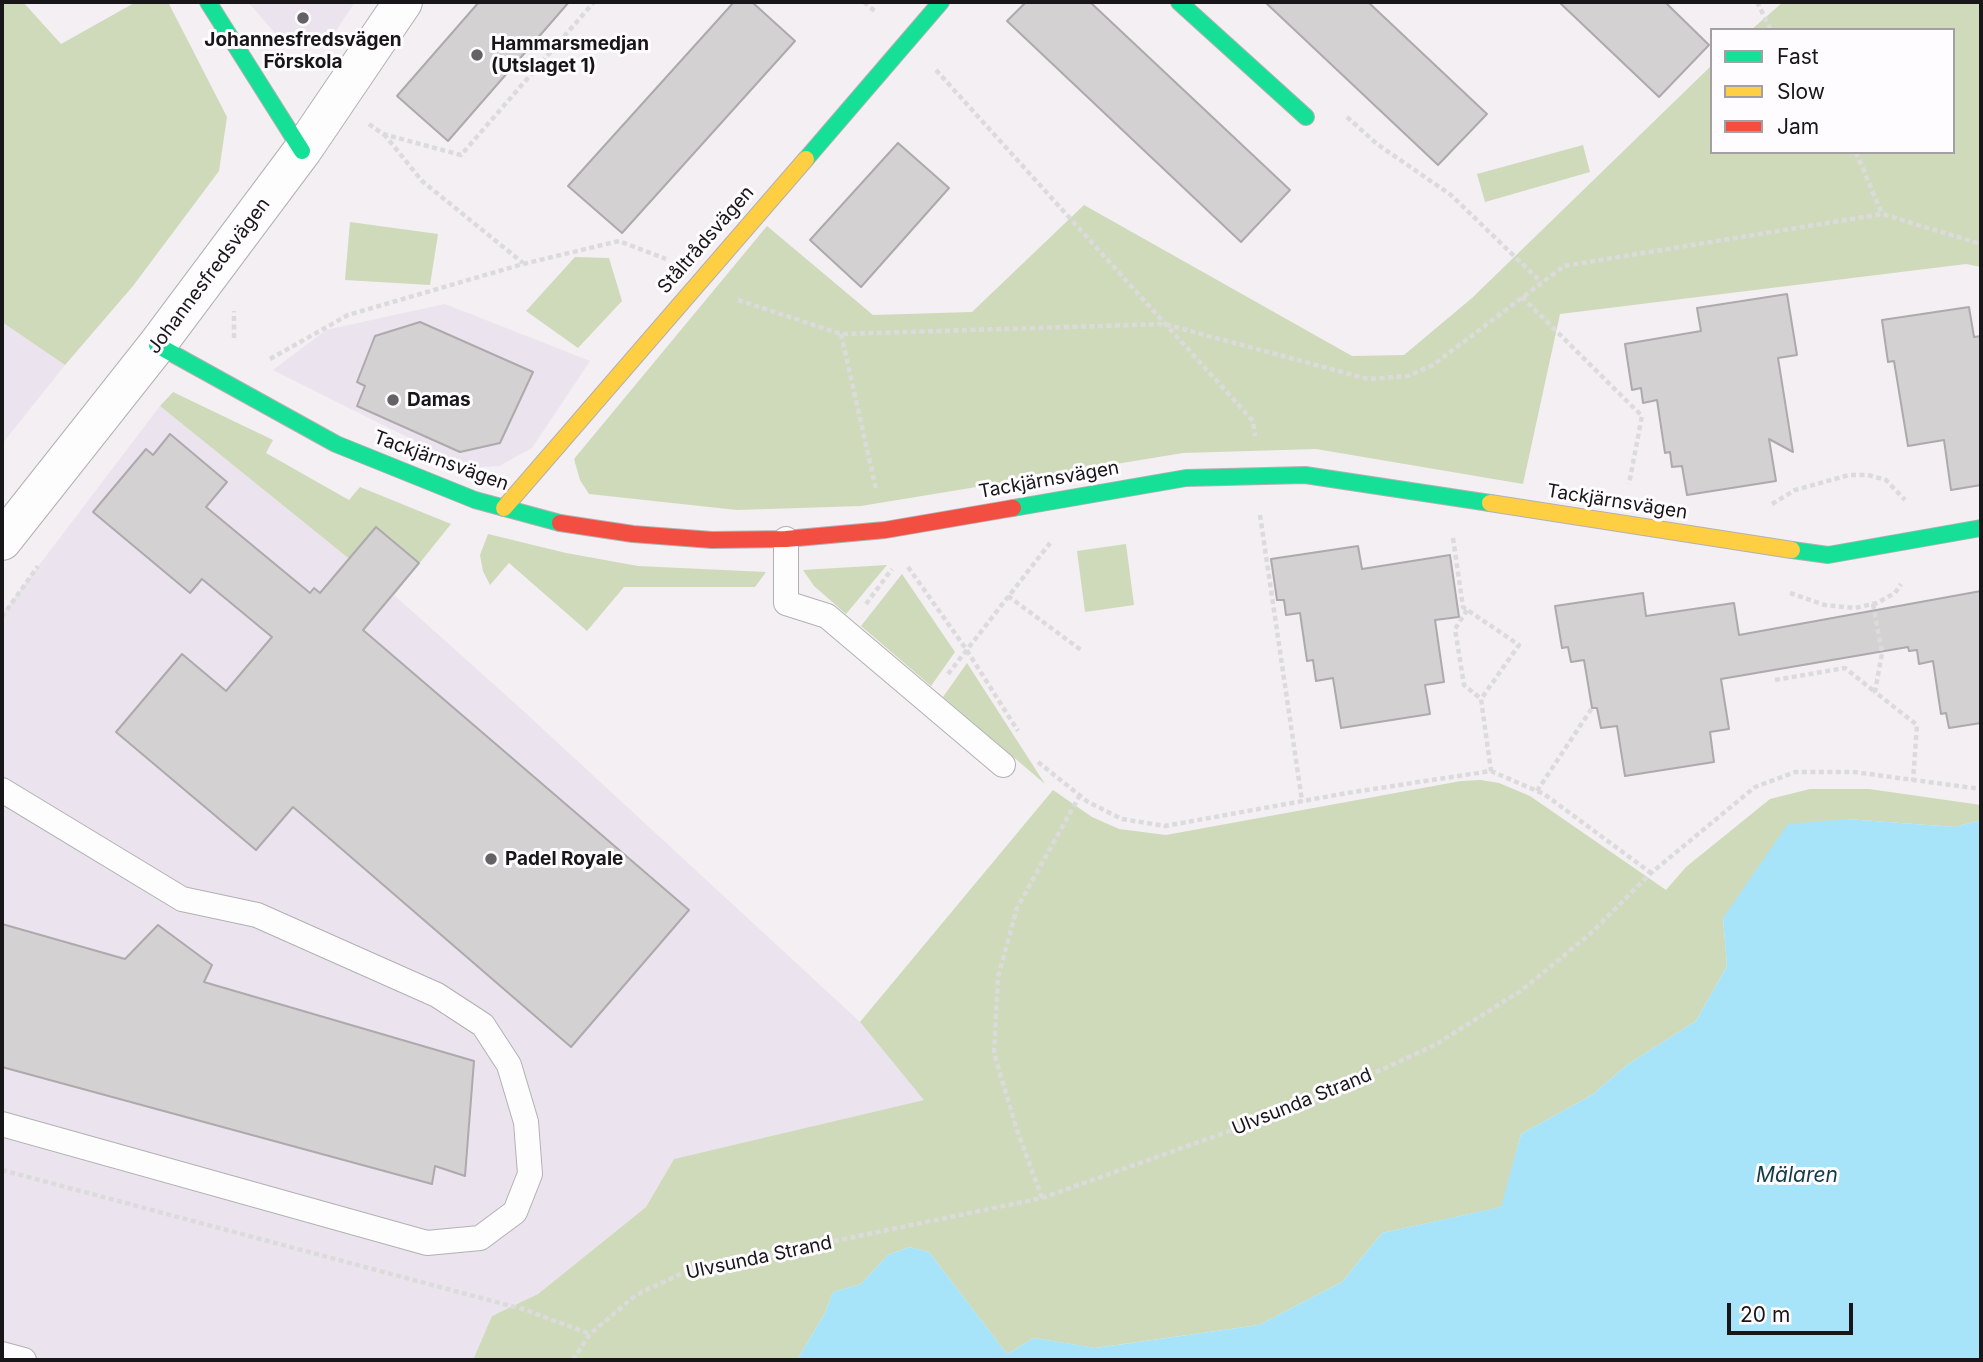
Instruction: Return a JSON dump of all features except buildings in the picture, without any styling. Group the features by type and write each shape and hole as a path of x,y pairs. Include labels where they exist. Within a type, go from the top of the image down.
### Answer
{"street":[{"path":"208,2 302,151"},
{"name":"Johannesfredsvägen","path":"2,541 158,345 302,151 403,2"},
{"name":"Ståltrådsvägen","path":"504,508 941,2"},
{"path":"1179,2 1306,117"},
{"name":"Tackjärnsvägen","path":"158,345 336,444 475,500 568,525 633,534 712,540 786,539 885,530 1186,478 1257,475 1305,475 1828,555 1981,528"}],"lane":[{"path":"786,539 786,603 827,616 1003,765"},
{"path":"2,790 182,899 257,915 437,995 483,1025 509,1065 526,1122 530,1174 515,1212 480,1238 427,1242 2,1124"},
{"path":"2,1354 24,1360"}],"path":[{"path":"523,264 422,181 383,134 461,155 593,2"},
{"path":"864,2 908,40 1253,421 1257,475 1302,801"},
{"path":"1757,2 1770,28"},
{"path":"1346,116 1377,144 1451,195 1541,282"},
{"path":"1857,154 1882,214"},
{"path":"262,354 271,360 348,315 523,264 619,241 660,256 745,304 841,334 1164,324 1368,379 1408,376 1433,365 1564,266 1882,214 1981,244"},
{"path":"841,334 885,530 901,558 967,649 1025,742"},
{"path":"205,372 234,338 243,343"},
{"path":"1452,531 1463,607 1519,645 1481,699"},
{"path":"928,701 1054,538"},
{"path":"845,631 901,558"},
{"path":"1008,596 1081,650"},
{"path":"1873,604 1882,653 1875,692"},
{"path":"1467,610 1455,629 1464,685 1481,699 1491,771"},
{"path":"1775,680 1845,668 1917,725 1913,781"},
{"path":"1537,791 1592,708"},
{"path":"1032,754 1040,765 1080,796 1122,819 1165,826 1491,771 1537,791 1651,873"},
{"name":"Ulvsunda Strand","path":"573,1360 590,1334 636,1295 685,1272 1042,1198 1311,1102 1435,1045 1522,990 1591,934 1651,873 1755,787 1795,772 1854,772 1981,789"},
{"path":"1042,1198 1017,1130 994,1053 998,977 1017,908 1080,796"},
{"path":"2,1170 526,1310 590,1334"}],"shaded area":[{"name":"Johannesfredsvägen Förskola","path":"248,2 355,2 331,38 305,50 275,33"},
{"path":"445,304 590,361 532,448 499,466 469,468 273,370 326,330"},
{"path":"2,322 65,365 2,444"},
{"path":"160,406 394,595 519,707 860,1022 925,1100 674,1159 646,1207 538,1294 492,1316 473,1360 2,1360 2,614"}],"green space":[{"path":"2,2 23,2 61,44 136,2 168,2 227,117 219,171 133,286 65,365 2,322"},
{"path":"1783,2 1981,2 1981,267 1966,264 1560,314 1523,484 1316,449 1183,453 861,506 737,510 589,494 580,480 574,459 767,226 873,315 972,312 1084,205 1352,356 1404,355 1472,298 1710,67 1710,154 1955,154 1955,28 1753,28"},
{"path":"1583,145 1590,172 1485,202 1477,174"},
{"path":"350,222 438,234 430,285 345,280"},
{"path":"575,257 609,258 622,301 578,348 526,311"},
{"path":"173,392 273,440 266,453 349,500 360,487 451,524 394,595 160,406"},
{"path":"488,534 566,553 638,566 766,572 755,587 624,587 587,631 509,563 490,585 483,571 480,555"},
{"path":"1126,544 1134,605 1085,612 1077,551"},
{"path":"887,565 846,614 814,586 803,570"},
{"path":"902,574 955,652 931,686 861,626"},
{"path":"967,663 1045,784 943,697"},
{"path":"1461,781 1499,783 1530,796 1666,890 1686,867 1770,799 1810,789 1869,789 1981,805 1981,820 1955,827 1847,819 1723,918 1727,966 1696,1021 1627,1065 1592,1095 1521,1134 1502,1207 1382,1233 1342,1282 1259,1325 1095,1348 1034,1338 1007,1354 929,1252 909,1247 888,1255 861,1284 833,1292 825,1313 797,1360 473,1360 492,1316 538,1294 646,1207 674,1159 924,1100 860,1022 1053,790 1092,817 1119,829 1166,835"}],"water":[{"name":"Mälaren","path":"1847,819 1955,827 1981,820 1981,1360 797,1360 825,1313 833,1292 861,1284 888,1255 909,1247 929,1252 1007,1354 1034,1338 1096,1348 1259,1325 1342,1282 1382,1233 1501,1207 1521,1134 1592,1095 1627,1065 1696,1021 1727,966 1723,918 1788,824"}],"traffic: fast":[{"path":"208,2 302,151"},
{"path":"806,159 941,2"},
{"path":"1179,2 1306,117"},
{"path":"157,345 336,444 475,500 560,523"},
{"path":"1013,508 1186,478 1305,475 1490,503"},
{"path":"1792,550 1828,555 1981,528"}],"traffic: slow":[{"path":"504,508 806,159"},
{"path":"1490,503 1792,550"}],"traffic: jam":[{"path":"560,523 633,534 712,540 786,539 885,530 1013,508"}],"place":[{"name":"Johannesfredsvägen Förskola","path":"303,18"},
{"name":"Hammarsmedjan (Utslaget 1)","path":"477,55"},
{"name":"Damas","path":"393,400"},
{"name":"Padel Royale","path":"491,859"}]}
